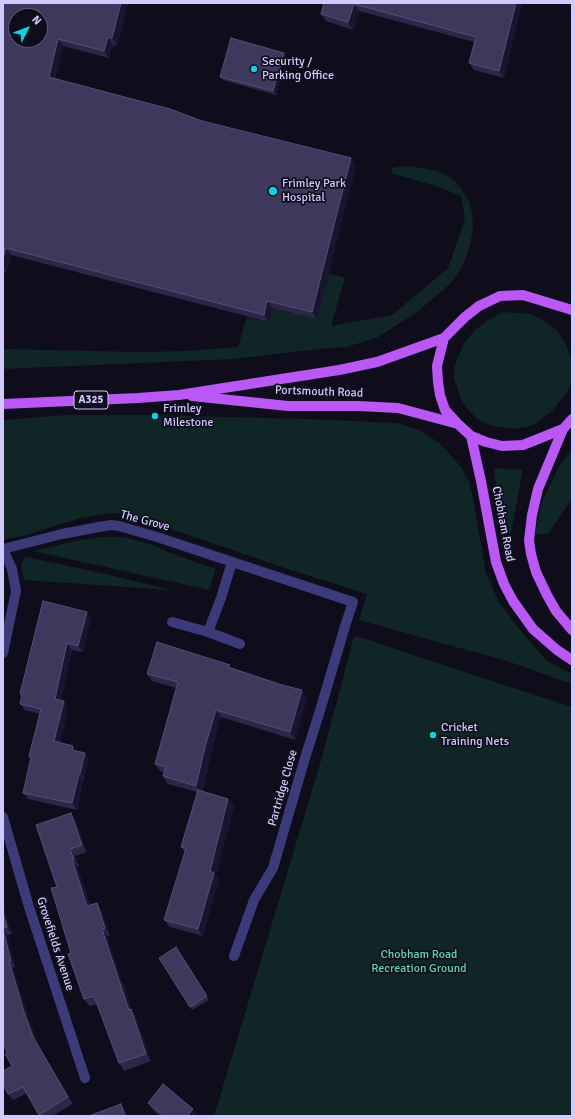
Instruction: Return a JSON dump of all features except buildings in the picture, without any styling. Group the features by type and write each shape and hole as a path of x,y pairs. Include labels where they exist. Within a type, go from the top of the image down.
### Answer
{"main road":[{"path":"572,319 568,309 523,295 500,296 479,306 444,338 437,366 440,395 445,410 472,436 486,442 502,446 523,445 563,429 572,419"},
{"name":"Portsmouth Road","path":"3,404 178,395 339,370 376,362 444,338"},
{"name":"Portsmouth Road","path":"178,395 288,406 358,406 398,408 458,424"},
{"name":"Chobham Road","path":"563,429 538,489 532,515 529,540 534,566 547,595 556,610 572,630"},
{"name":"Chobham Road","path":"472,436 496,562 504,584 513,601 533,629 556,650 572,660"}],"street":[{"name":"The Grove","path":"3,549 62,534 111,525 125,527 353,602 346,623"},
{"path":"3,549 12,569 16,591 3,653"},
{"path":"208,632 221,598 232,562"},
{"path":"172,622 208,632 240,644"},
{"name":"Partridge Close","path":"234,956 254,900 273,868 346,623"},
{"name":"Grovefields Avenue","path":"3,817 29,907 85,1078"}],"green space":[{"path":"411,166 437,171 451,178 459,185 469,202 472,214 473,228 470,245 464,263 449,285 416,313 378,337 347,347 234,359 3,369 3,349 139,352 187,351 238,347 247,317 269,322 272,308 317,319 329,273 345,278 331,326 392,315 448,268 465,219 461,196 439,187 391,173 392,168"},
{"path":"503,312 531,314 556,329 566,344 572,369 571,383 566,394 552,411 535,424 514,429 492,426 477,419 461,399 454,378 456,362 464,343 475,330 488,320"},
{"path":"66,415 152,415 307,419 397,423 417,429 438,442 449,453 461,467 469,482 486,573 499,602 516,625 547,661 572,674 572,684 510,662 359,620 367,594 122,514 113,513 81,518 26,535 3,540 3,420"},
{"path":"572,450 572,499 548,534 535,534 540,508 545,496 558,468"},
{"path":"499,468 511,470 523,469 511,533 503,532 494,470"},
{"path":"99,537 124,537 135,540 156,546 170,553 216,569 209,590 33,551"},
{"path":"26,557 170,590 24,580 21,566"},
{"name":"Chobham Road Recreation Ground","path":"354,636 572,707 572,1116 214,1116 322,757"}],"place":[{"name":"Security / Parking Office","path":"254,69"},
{"name":"Frimley Park Hospital","path":"273,191"},
{"name":"Frimley Milestone","path":"155,416"},
{"name":"Cricket Training Nets","path":"433,735"}]}
